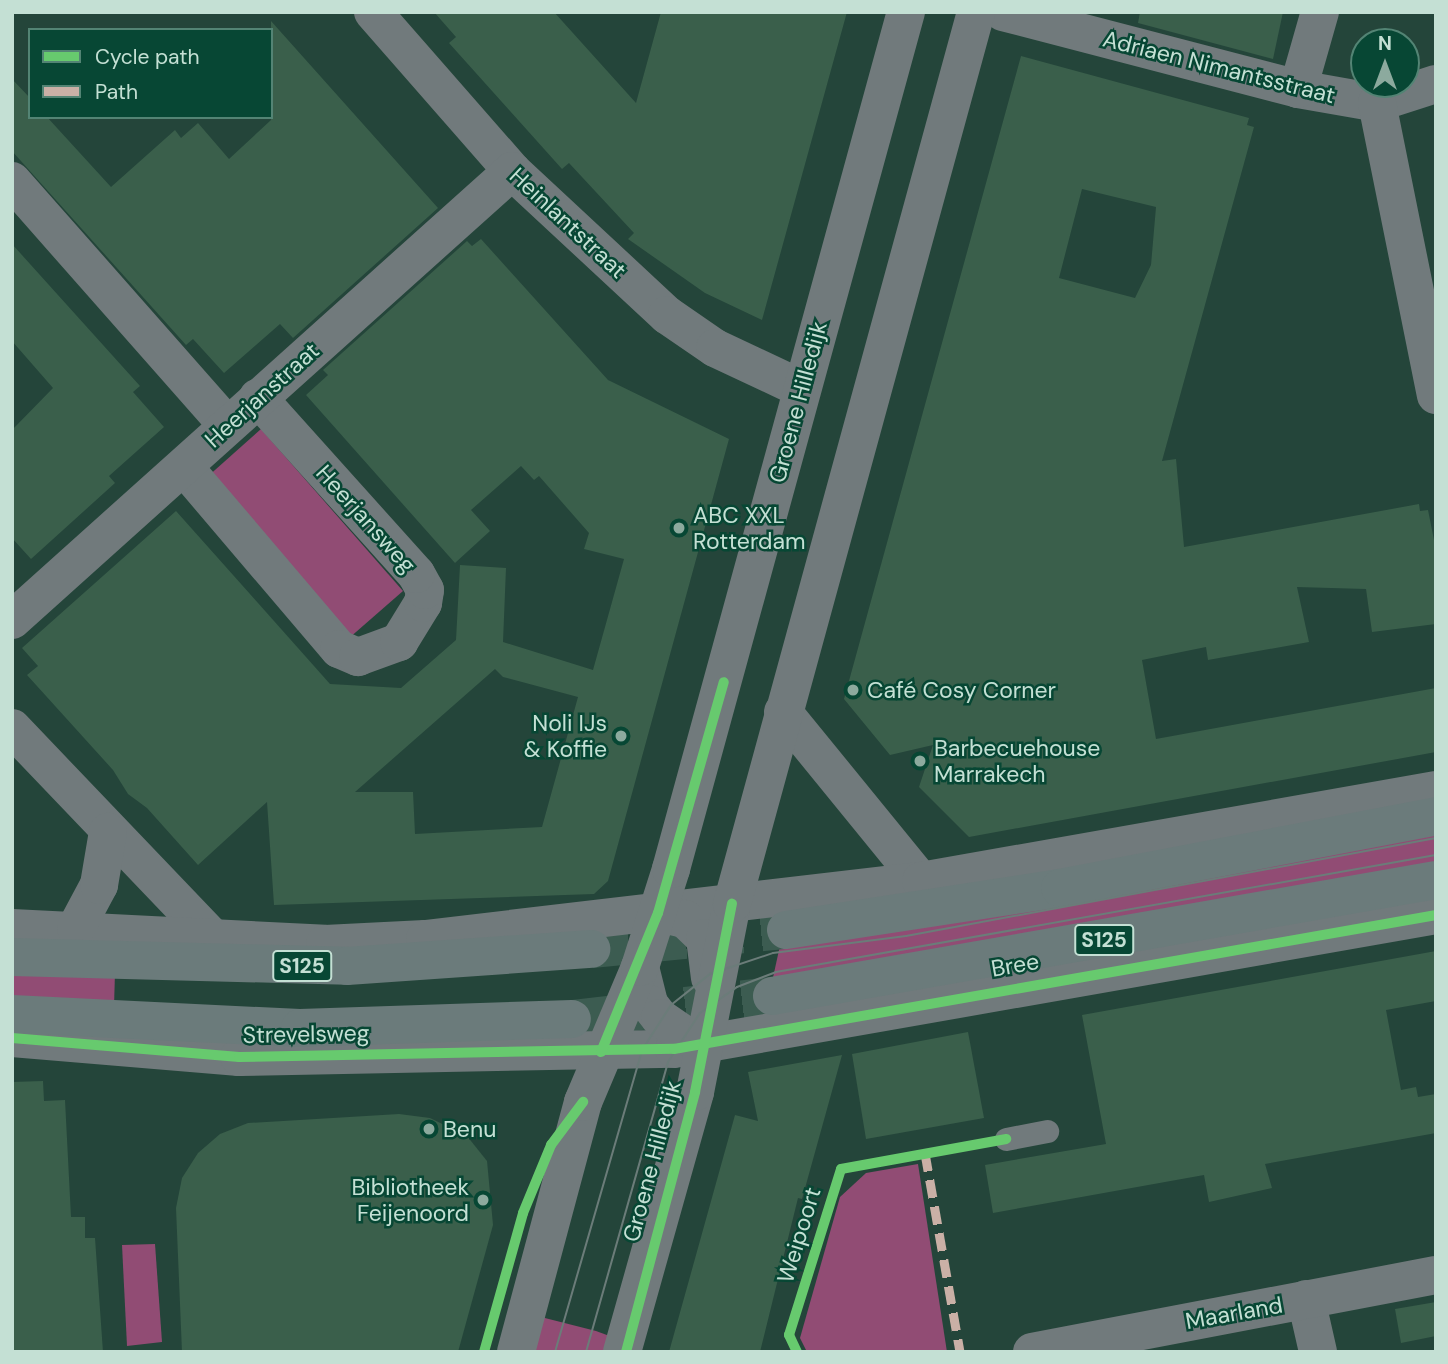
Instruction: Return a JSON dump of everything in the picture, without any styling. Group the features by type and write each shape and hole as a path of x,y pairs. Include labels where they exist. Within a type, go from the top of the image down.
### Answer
{"main road":[{"path":"786,930 1060,888 1436,816"},
{"name":"Bree","path":"772,996 1436,880"},
{"name":"S125","path":"12,957 347,966 591,949"},
{"name":"Strevelsweg","path":"12,1014 300,1028 572,1019"}],"street":[{"name":"Heinlantstraat","path":"373,12 512,171 686,331 800,388"},
{"name":"Groene Hilledijk","path":"516,1352 601,1052 640,967 658,913 800,388 906,12"},
{"name":"Groene Hilledijk","path":"622,1352 695,1092 711,989 732,904 976,12"},
{"name":"Adriaen Nimantsstraat","path":"1003,12 1298,89 1377,103 1436,84"},
{"path":"1298,89 1320,12"},
{"path":"1377,103 1436,395"},
{"name":"Heerjanstraat","path":"12,620 512,171"},
{"path":"12,181 227,425"},
{"name":"Heerjansweg","path":"184,467 339,649 358,657 399,642 419,617 423,603 425,590 416,574 258,398"},
{"path":"783,712 921,881"},
{"path":"12,728 107,832 211,936"},
{"path":"12,928 76,928 325,944 425,939 921,881 1436,790"},
{"path":"76,928 99,885 107,832"},
{"name":"Groene Hilledijk","path":"658,913 685,919 705,938 711,989"},
{"name":"Bree","path":"601,1052 701,1046 1436,915"},
{"path":"640,967 649,1004 660,1018 701,1046"},
{"name":"Strevelsweg","path":"12,1038 239,1057 601,1052"},
{"name":"Maarland","path":"1032,1352 1436,1275"},
{"path":"1306,1299 1318,1352"}],"lane":[{"path":"1006,1139 1047,1132"}],"shaded area":[{"path":"261,429 403,591 348,639 206,478"},
{"path":"1436,828 1436,867 772,982 781,941"},
{"path":"12,972 115,972 114,1007 12,999"},
{"path":"918,1164 947,1352 807,1352 800,1338 840,1197 866,1173"},
{"path":"155,1244 162,1342 127,1346 122,1245"},
{"path":"537,1316 615,1338 609,1352 528,1352"}],"building":[{"path":"434,12 554,12 636,103 661,12 847,12 762,320 705,293 628,239 634,233 569,163 562,169 449,43 456,37"},
{"path":"1140,12 1283,12 1273,59 1138,23"},
{"path":"271,21 438,208 293,338 280,324 224,373 193,339 186,345 12,151 12,79 28,96 28,119 49,119 111,187 175,130 181,138 198,123 229,159 273,119"},
{"path":"1021,56 1249,118 1247,125 1254,127 1162,461 1176,459 1184,547 1419,504 1420,511 1428,510 1436,550 1436,624 1372,632 1366,589 1297,587 1309,642 1208,660 1206,647 1142,660 1156,739 1436,688 1436,752 969,837 919,787 933,745 890,755 844,699","holes":["1082,189 1156,207 1151,265 1135,298 1059,278"]},
{"path":"481,239 608,380 729,439 608,881 594,894 274,905 267,802 198,865 147,808 128,794 113,770 27,675 38,666 22,648 176,511 330,684 401,688 456,640 460,565 506,568 503,642 593,670 624,559 584,549 589,533 539,476 534,480 521,466 471,510 490,531 455,563 306,395 328,375 323,370 467,241 472,246","holes":["495,669 503,677 578,697 542,827 415,834 413,792 355,792"]},
{"path":"12,244 140,386 133,392 164,427 109,476 115,483 31,559 12,538 12,430 53,388 12,341"},
{"path":"1436,951 1436,1001 1386,1010 1401,1090 1416,1087 1418,1097 1436,1094 1436,1133 1265,1164 1272,1188 1209,1202 1204,1175 993,1213 985,1165 1106,1144 1082,1015"},
{"path":"968,1032 984,1118 866,1139 852,1054"},
{"path":"842,1055 802,1199 798,1198 760,1352 669,1352 735,1115 758,1121 748,1072"},
{"path":"43,1081 44,1101 65,1100 71,1217 85,1217 85,1238 95,1238 103,1352 12,1352 12,1082"},
{"path":"399,1114 430,1118 467,1136 487,1161 493,1225 458,1352 182,1352 176,1208 182,1178 198,1153 220,1134 248,1123"},
{"path":"1436,1302 1436,1336 1401,1343 1395,1309"}],"tunnel":[{"path":"591,949 786,930"},
{"path":"572,1019 772,996"}],"tram line":[{"path":"555,1352 642,1050 671,1005 710,974 773,953 906,936 1436,838"},
{"path":"586,1352 668,1062 700,1013 737,987 776,972 1436,855"}],"marked path":[{"path":"925,1153 960,1352"}],"cycle path":[{"path":"601,1052 658,913 724,682"},
{"path":"626,1352 695,1092 732,904"},
{"path":"12,1038 239,1057 674,1049 1436,915"},
{"path":"484,1352 523,1213 551,1145 583,1102"},
{"name":"Weipoort","path":"797,1352 789,1335 841,1169 1006,1139"}],"place":[{"name":"ABC XXL Rotterdam","path":"679,528"},
{"name":"Café Cosy Corner","path":"853,690"},
{"name":"Noli IJs & Koffie","path":"621,736"},
{"name":"Barbecuehouse Marrakech","path":"920,761"},
{"name":"Benu","path":"429,1129"},
{"name":"Bibliotheek Feijenoord","path":"483,1200"}]}
